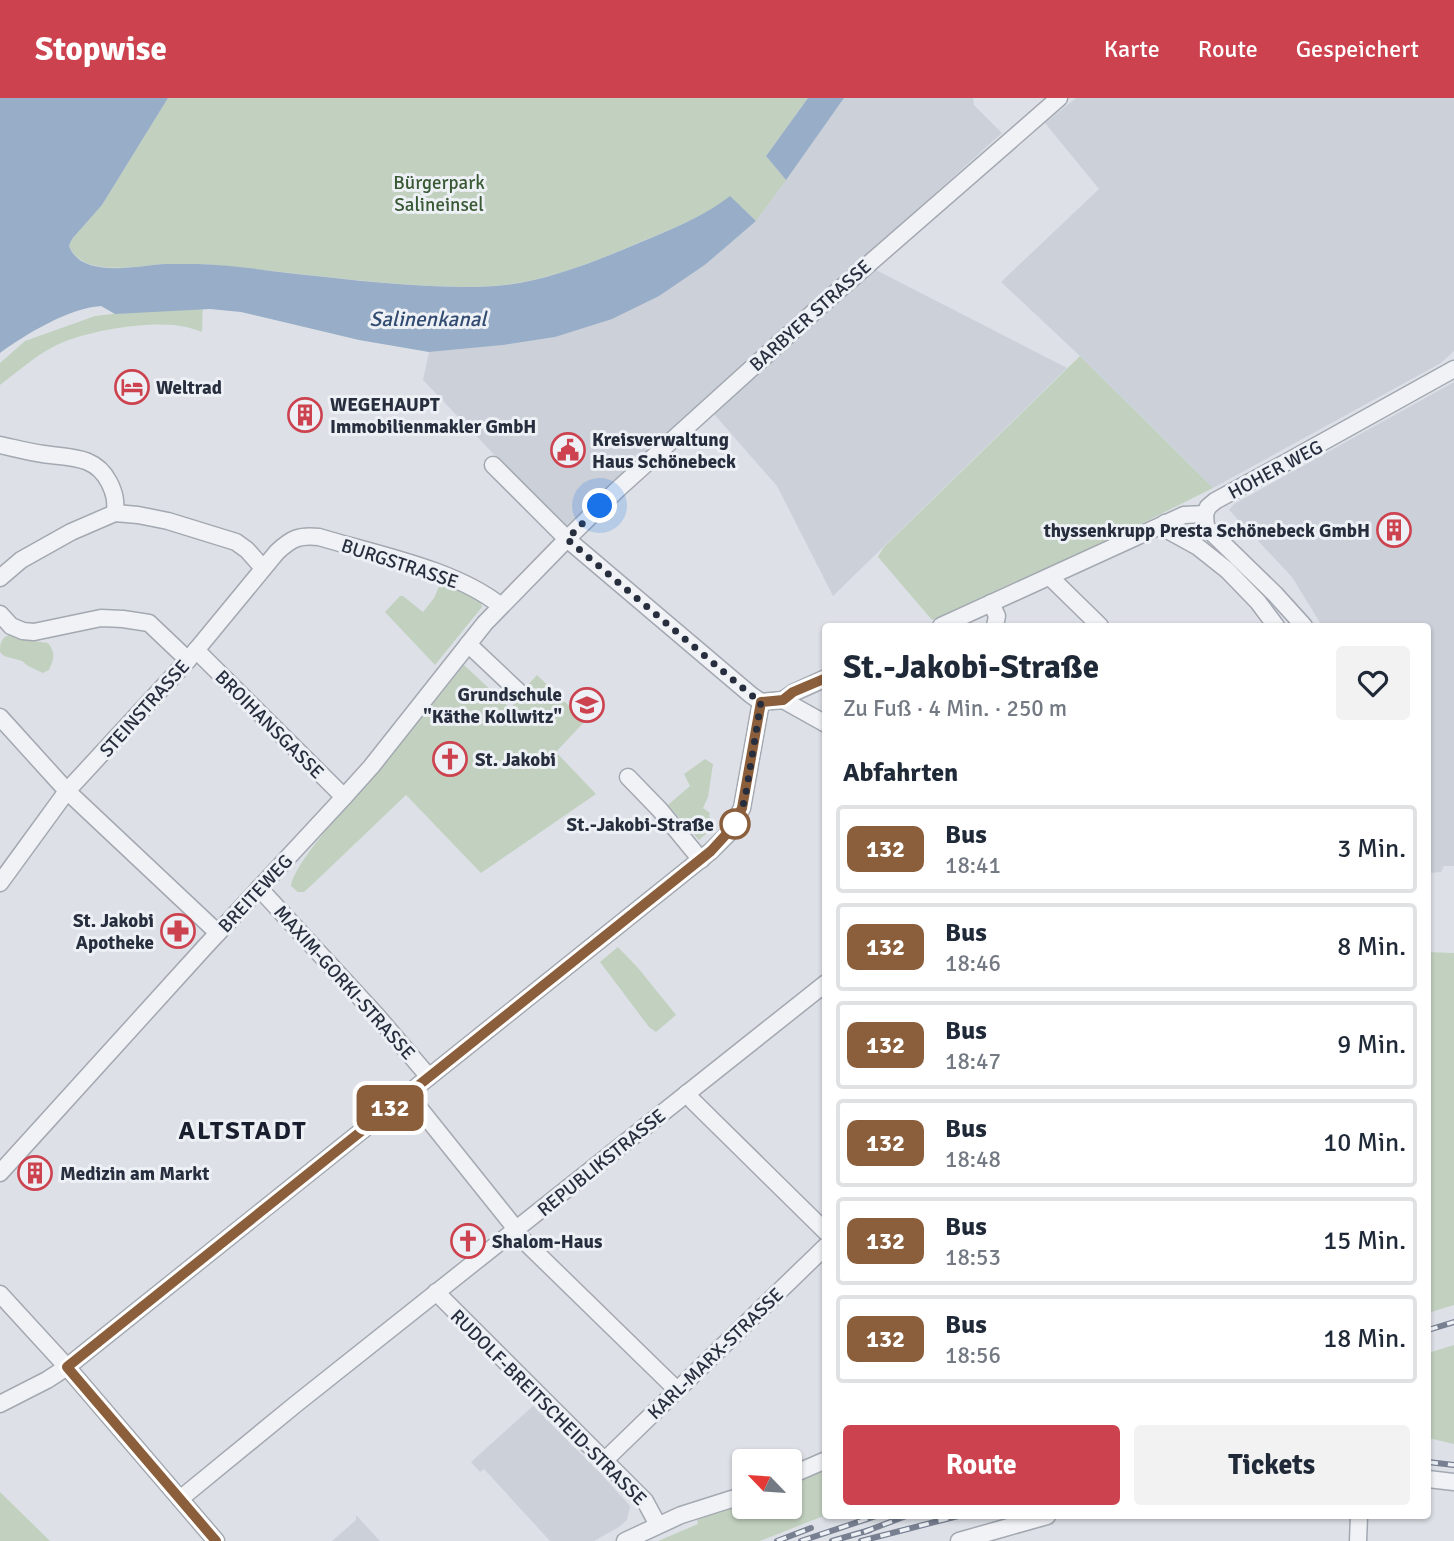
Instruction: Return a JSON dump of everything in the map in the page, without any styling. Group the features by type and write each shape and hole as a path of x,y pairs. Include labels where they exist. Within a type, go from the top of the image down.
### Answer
{"street":[{"name":"BARBYER STRASSE","path":"501,606 626,482 826,301 1059,98"},
{"name":"HOHER WEG","path":"948,623 1184,515 1205,514 1208,506 1215,501 1454,369"},
{"path":"0,445 89,461 99,467 114,492 115,513"},
{"path":"493,465 567,539 761,702 783,700 793,692 822,680"},
{"path":"0,578 21,559 71,532 115,513 168,521 236,542 263,568"},
{"path":"1205,514 1206,527 1301,623"},
{"path":"1166,523 1169,531 1198,547 1227,569 1258,602 1273,623"},
{"name":"BURGSTRASSE","path":"294,538 319,537 428,569 479,590 501,606"},
{"name":"STEINSTRASSE","path":"0,883 67,791 192,655 277,552 294,538"},
{"path":"1050,577 1097,623"},
{"path":"991,603 997,616 996,623"},
{"name":"BREITEWEG","path":"0,1173 344,797 501,606"},
{"name":"BROIHANSGASSE","path":"0,614 11,626 34,632 101,618 149,623 192,655 344,797"},
{"path":"468,644 520,693"},
{"path":"783,700 822,722"},
{"path":"0,1404 67,1367 722,841 739,817 745,799 761,702"},
{"path":"0,717 67,791 218,933"},
{"path":"628,776 701,860"},
{"name":"MAXIM-GORKI-STRASSE","path":"260,888 429,1077"},
{"name":"REPUBLIKSTRASSE","path":"180,1499 822,985"},
{"path":"687,1093 822,1228"},
{"path":"408,1094 515,1230 677,1390"},
{"name":"KARL-MARX-STRASSE","path":"605,1460 822,1250"},
{"name":"RUDOLF-BREITSCHEID-STRASSE","path":"436,1292 645,1501 658,1525"},
{"path":"0,1294 67,1367 216,1541"},
{"path":"802,1470 822,1462"},
{"path":"1431,1479 1454,1482"},
{"path":"625,1541 694,1510 732,1499"},
{"path":"959,1541 1036,1519"},
{"path":"1358,1541 1359,1519"}],"shaded area":[{"path":"844,98 973,98 974,105 1002,133 564,528 423,380 429,352 555,337 706,264 756,221"},
{"path":"1076,98 1454,98 1454,351 1441,363 1213,488 1001,282 1099,189 1045,123"},
{"path":"874,269 1067,368 833,596 777,486 713,413"},
{"path":"1454,382 1454,866 1444,866 1441,872 1431,873 1431,623 1320,623 1292,577 1229,510 1234,504"},
{"path":"533,1406 630,1506 627,1520 619,1527 594,1541 550,1541 484,1469 480,1472 471,1462"},
{"path":"356,1515 380,1541 332,1541 356,1520"}],"green space":[{"name":"Bürgerpark Salineinsel","path":"168,98 808,98 766,156 786,180 756,221 730,197 709,211 675,227 574,268 539,279 467,287 390,283 207,265 166,264 113,268 86,263 76,256 69,246 72,239 102,205"},
{"path":"203,303 202,332 186,327 156,324 81,336 46,351 0,385 0,363 25,341 95,316"},
{"path":"1080,356 1213,488 1125,532 932,620 878,557 883,548"},
{"path":"441,582 481,602 482,607 435,665 385,612 403,596 423,612 434,598"},
{"path":"11,634 26,640 48,643 53,656 49,670 43,673 22,661 4,656 0,652 1,643"},
{"path":"464,665 510,708 524,695 523,690 537,675 585,721 556,752 596,794 481,873 406,795 304,892 298,892 291,886 295,874 316,842"},
{"path":"705,759 713,764 708,797 703,808 710,813 715,826 699,840 668,805 690,786 684,774"},
{"path":"618,947 676,1015 656,1032 649,1027 600,962"},
{"path":"1431,952 1454,953 1454,1305 1431,1312"},
{"path":"1454,1345 1454,1444 1431,1439 1431,1352"},
{"path":"822,1469 822,1517 760,1541 658,1541 698,1524 697,1520 732,1506 732,1519 802,1519 802,1477"},
{"path":"0,1492 50,1541 0,1541"}],"water":[{"name":"Salinenkanal","path":"0,98 168,98 102,205 69,246 76,257 98,267 209,265 395,284 496,286 557,274 625,249 687,222 730,196 756,221 706,264 659,296 612,319 555,337 429,352 359,340 241,312 210,309 115,314 101,306 62,317 35,330 0,353"},
{"path":"808,98 844,98 786,180 766,156"}],"railway":[{"path":"1431,1329 1454,1322"},
{"path":"1431,1462 1454,1465"},
{"path":"801,1541 867,1519"},
{"path":"864,1532 898,1519"},
{"path":"861,1541 946,1519"},
{"path":"777,1541 811,1528"},
{"path":"832,1541 870,1530"}],"bus line":[{"name":"132","path":"216,1541 67,1367 722,841 739,817 745,799 761,702 783,700 793,692 822,680"}],"place":[{"name":"Weltrad","path":"132,387"},
{"name":"WEGEHAUPT Immobilienmakler GmbH","path":"305,415"},
{"name":"Kreisverwaltung Haus Schönebeck","path":"568,450"},
{"name":"thyssenkrupp Presta Schönebeck GmbH","path":"1394,530"},
{"name":"Grundschule \"Käthe Kollwitz\"","path":"587,705"},
{"name":"St. Jakobi","path":"450,759"},
{"name":"St.-Jakobi-Straße","path":"735,824"},
{"name":"St. Jakobi Apotheke","path":"178,931"},
{"name":"Medizin am Markt","path":"35,1173"},
{"name":"Shalom-Haus","path":"468,1241"}],"district":[{"name":"ALTSTADT","path":"243,1130"}],"route":[{"path":"600,506 567,539 761,702 745,799 735,824"}]}
